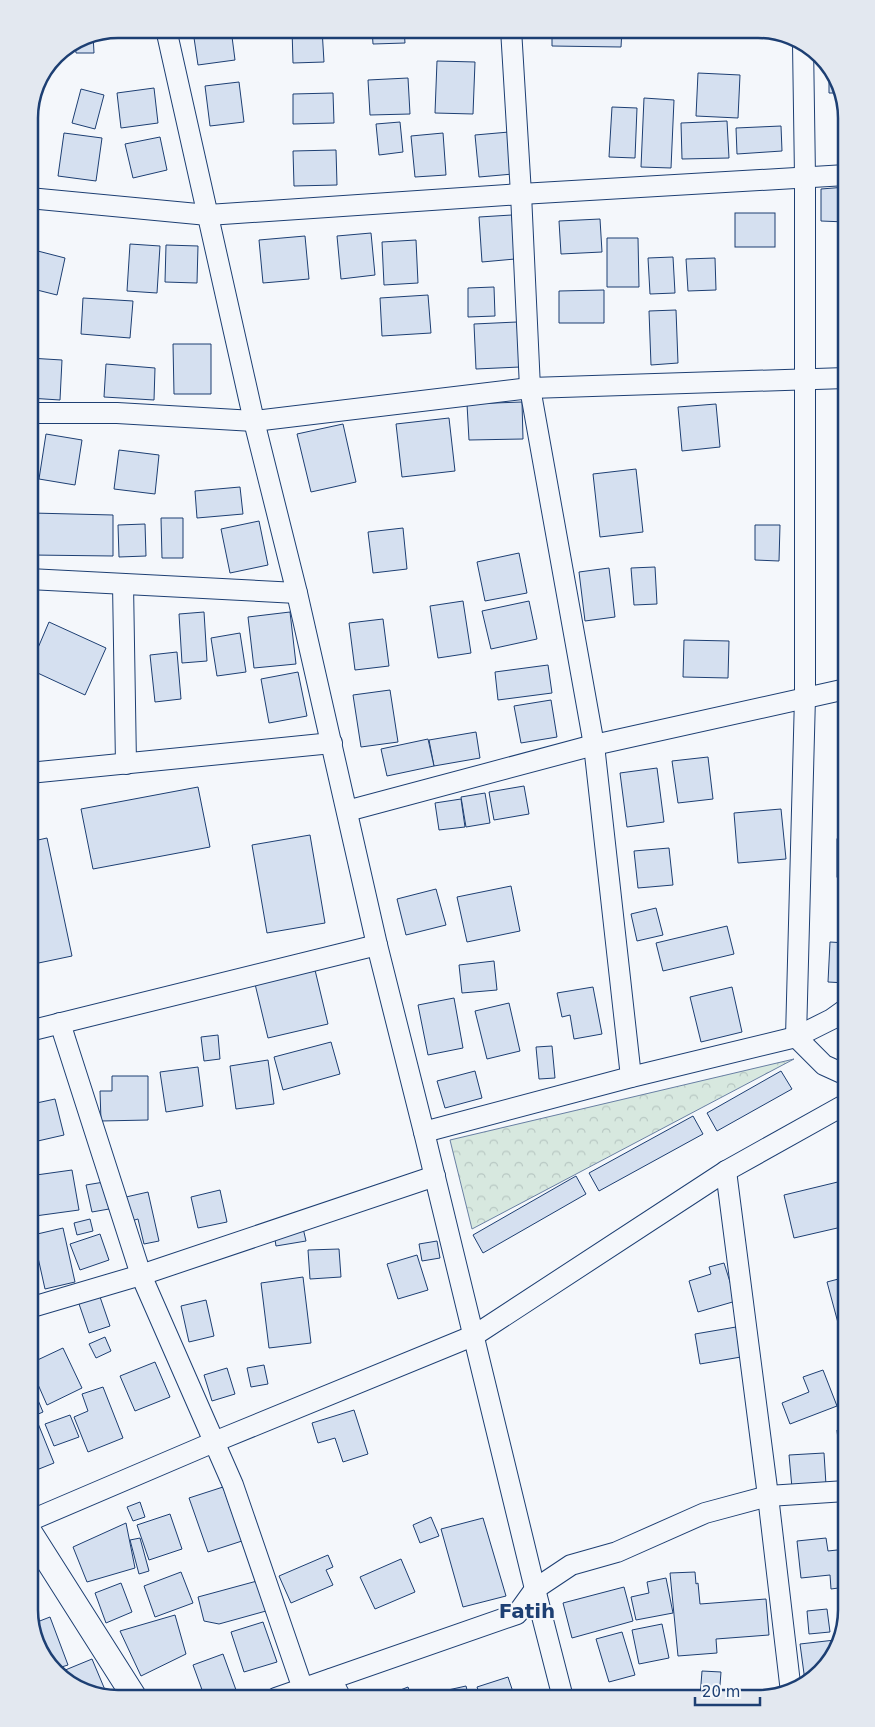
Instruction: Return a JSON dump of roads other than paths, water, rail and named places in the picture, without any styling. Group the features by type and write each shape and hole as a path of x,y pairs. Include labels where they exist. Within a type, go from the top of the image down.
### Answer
{"street":[{"path":"168,38 254,421 297,593 377,945 561,1690"},
{"path":"512,38 522,194 530,388 594,745 631,1077"},
{"path":"803,52 805,177 805,697 796,1038 824,1065 838,1071"},
{"path":"38,199 208,215 838,175"},
{"path":"38,413 117,413 254,421 530,388 838,378"},
{"path":"38,579 297,593"},
{"path":"123,584 126,764"},
{"path":"348,811 594,745 838,691"},
{"path":"38,772 332,743"},
{"path":"38,1029 377,945"},
{"path":"424,1132 631,1077 796,1038 838,1015"},
{"path":"60,1023 141,1275 233,1485 303,1689 517,1614 535,1589 571,1565 617,1552 705,1513 768,1496 838,1492"},
{"path":"38,1517 214,1442 475,1336 726,1171 838,1108"},
{"path":"726,1171 790,1682"},
{"path":"38,1305 141,1275 435,1176"},
{"path":"38,1545 129,1689"},
{"path":"331,1679 336,1689"}],"district":[{"name":"Fatih","path":"527,1611"}]}
